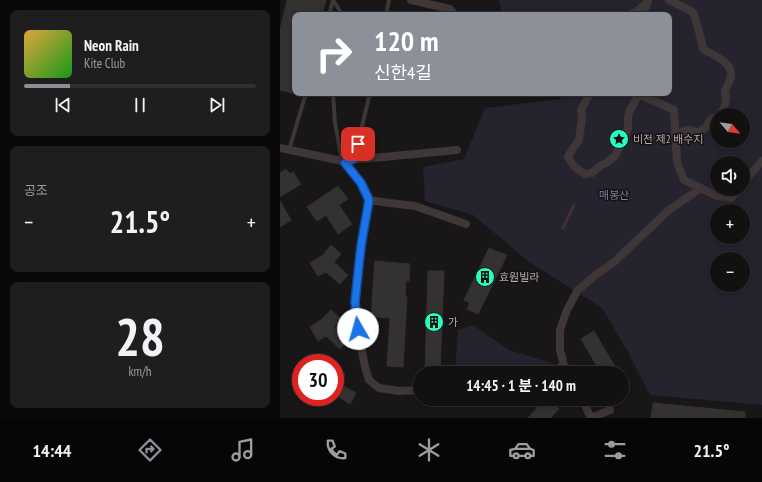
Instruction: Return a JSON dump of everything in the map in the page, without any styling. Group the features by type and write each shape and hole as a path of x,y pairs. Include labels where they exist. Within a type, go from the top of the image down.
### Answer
{"street":[{"path":"411,0 450,9 452,12"},
{"path":"636,12 643,6 646,7 648,2 647,0"},
{"path":"669,0 693,12 703,49 723,61 731,71 731,76 725,91 726,102 723,108"},
{"path":"588,96 581,110 582,119 579,140 568,157 573,166 588,174 592,173 615,156 626,134 629,112 636,96"},
{"path":"642,96 674,110 677,162 684,180 710,192"},
{"path":"675,135 689,129 698,133 706,127 710,121"},
{"path":"280,148 343,162 354,159 457,150"},
{"path":"750,175 762,161"},
{"path":"343,162 361,183 369,200 361,246 355,302 365,367 369,380 379,388 399,391 413,390"},
{"path":"564,365 560,350 560,330 567,310 578,290 614,262 669,210 701,188"},
{"path":"718,196 731,198 733,196"},
{"path":"369,200 415,206 466,224"},
{"path":"585,406 591,418 610,410"}],"lane":[{"path":"330,12 333,0 340,12"},
{"path":"387,12 389,0"},
{"path":"289,150 305,96"},
{"path":"333,96 334,123 343,162"},
{"path":"354,159 369,96"}],"green space":[{"name":"매봉산","path":"499,0 762,0 762,405 650,395 628,352 602,308 529,262 473,215 425,201 423,167 464,159 485,108 561,99 561,96 672,96 672,12 501,12"},
{"path":"473,325 509,350 555,364 551,366 455,366 458,330"}],"building":[{"path":"287,0 326,0 323,12 292,12 292,93 280,90 280,30"},
{"path":"286,169 290,174 293,172 301,184 280,197 280,173"},
{"path":"338,186 348,199 339,205 352,224 338,234 326,215 317,221 307,207"},
{"path":"280,201 291,220 280,227"},
{"path":"331,245 341,254 334,262 348,275 340,284 326,272 318,276 310,263 323,255"},
{"name":"효원빌라","path":"489,248 507,255 478,314 467,309 470,303 464,300"},
{"path":"375,261 410,264 409,281 406,281 405,297 407,297 403,367 387,366 390,318 371,317"},
{"name":"가","path":"428,271 444,271 440,366 425,366"},
{"path":"331,310 341,319 334,327 348,340 340,349 326,336 318,341 310,327 322,319"},
{"path":"594,331 615,366 597,366 581,339"},
{"path":"344,386 356,393 350,404 344,400"},
{"path":"653,403 745,412 745,418 651,418"},
{"path":"539,406 556,406 559,409 550,418 528,418"}],"waterway":[{"path":"563,228 574,205"}],"place":[{"name":"비전 제2 배수지","path":"619,139"},
{"name":"효원빌라","path":"485,277"},
{"name":"가","path":"434,322"}],"route":[{"path":"358,144 354,159 345,163 361,183 369,200 361,246 355,302 358,329"}]}
